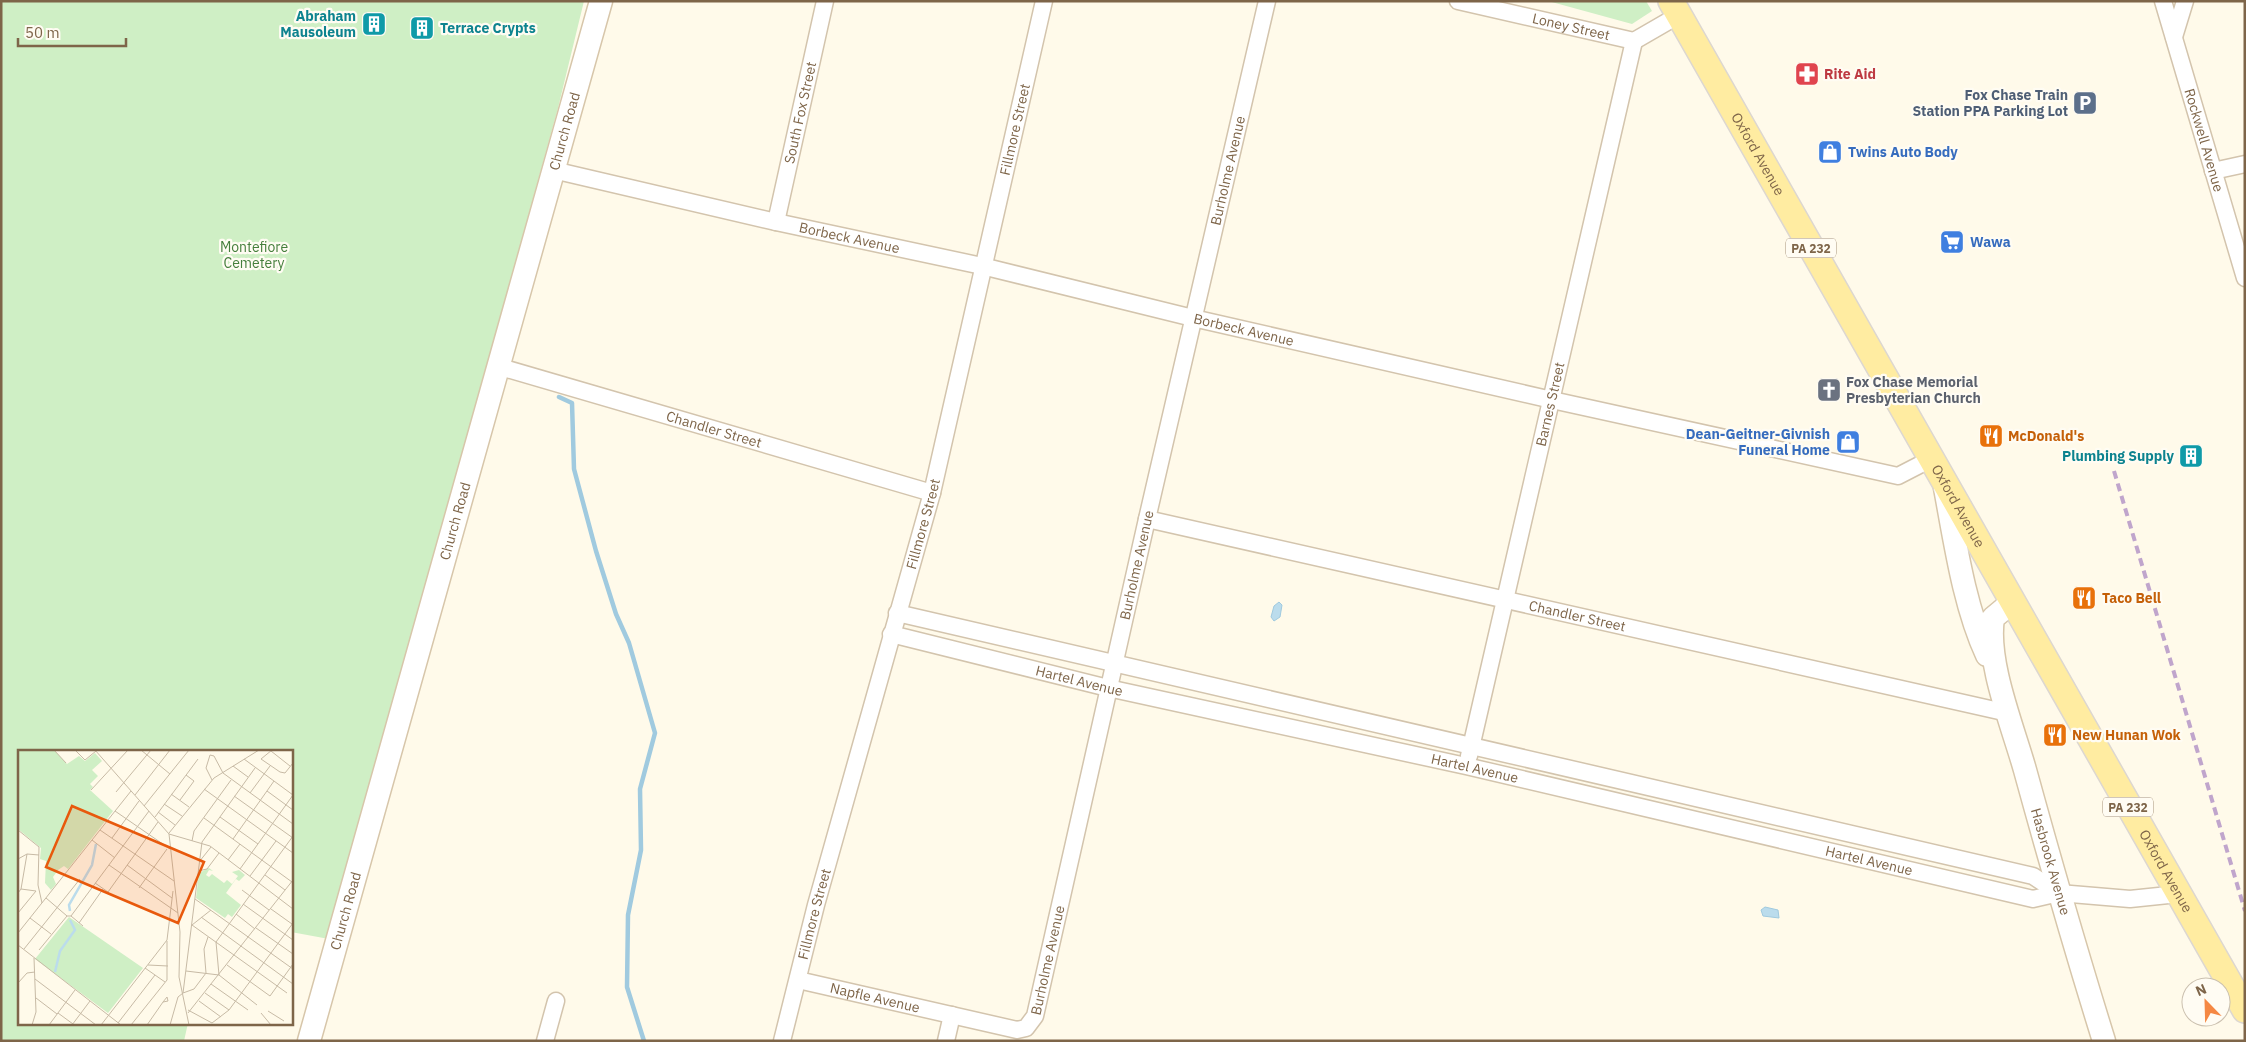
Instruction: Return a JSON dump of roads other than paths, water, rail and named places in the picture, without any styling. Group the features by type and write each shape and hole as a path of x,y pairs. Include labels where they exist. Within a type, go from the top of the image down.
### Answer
{"main road":[{"name":"Oxford Avenue","path":"1675,8 2011,602 2245,1010"}],"street":[{"name":"Church Road","path":"309,1041 601,1"},
{"name":"South Fox Street","path":"776,222 825,1"},
{"name":"Fillmore Street","path":"782,1041 816,905 932,493 982,266 1044,1"},
{"name":"Burholme Avenue","path":"952,1015 1017,1030 1026,1028 1035,1016 1108,688 1267,1"},
{"name":"Loney Street","path":"1458,1 1634,41"},
{"name":"Rockwell Avenue","path":"2163,1 2245,278"},
{"path":"2174,37 2185,1"},
{"path":"1634,41 1675,8"},
{"name":"Barnes Street","path":"1466,766 1634,41"},
{"path":"2213,171 2245,164"},
{"name":"Borbeck Avenue","path":"553,170 776,222 982,266 1193,318 1552,400 1898,476 1931,458"},
{"name":"Chandler Street","path":"497,366 932,493"},
{"name":"Hasbrook Avenue","path":"1944,482 1955,545 1979,638 1999,682 2059,893 2104,1041"},
{"name":"Chandler Street","path":"1147,520 2008,713"},
{"name":"Hasbrook Avenue","path":"1999,682 1992,624 1997,614 2011,602"},
{"name":"Hartel Avenue","path":"897,612 1471,747 2033,876 2059,893"},
{"name":"Hartel Avenue","path":"891,634 1108,688 1466,766 2033,898 2059,893 2130,899 2178,894"},
{"name":"Napfle Avenue","path":"798,980 952,1015"},
{"path":"545,1041 556,1001"},
{"path":"946,1041 952,1015"}],"water":[{"path":"1279,602 1282,605 1280,617 1274,621 1271,617 1274,606"},
{"path":"1765,907 1778,910 1779,918 1763,916 1761,910"}],"waterway":[{"path":"559,397 572,403 574,469 596,551 616,614 629,643 655,733 640,789 641,850 628,915 627,987 644,1041"}],"railway":[{"path":"2114,471 2245,911"}],"place":[{"name":"Abraham Mausoleum","path":"374,24"},
{"name":"Terrace Crypts","path":"422,28"},
{"name":"Rite Aid","path":"1807,74"},
{"name":"Fox Chase Train Station PPA Parking Lot","path":"2085,103"},
{"name":"Twins Auto Body","path":"1830,152"},
{"name":"Wawa","path":"1952,242"},
{"name":"Fox Chase Memorial Presbyterian Church","path":"1829,390"},
{"name":"McDonald's","path":"1991,436"},
{"name":"Dean-Geitner-Givnish Funeral Home","path":"1848,442"},
{"name":"Plumbing Supply","path":"2191,456"},
{"name":"Taco Bell","path":"2084,598"},
{"name":"New Hunan Wok","path":"2055,735"}],"park label":[{"name":"Montefiore Cemetery","path":"254,256"}]}
